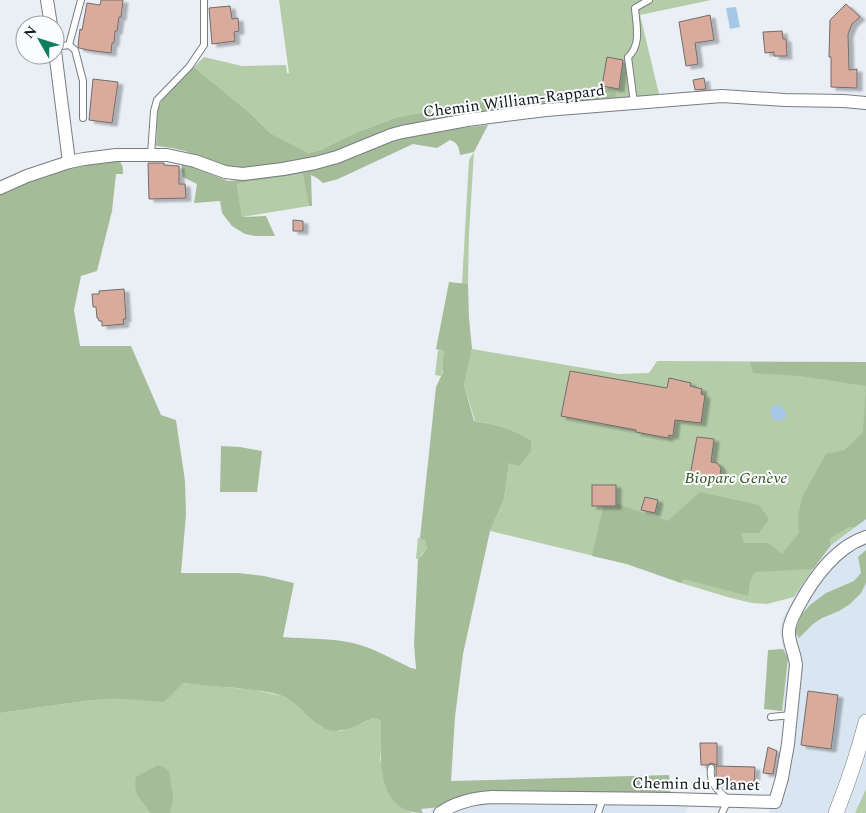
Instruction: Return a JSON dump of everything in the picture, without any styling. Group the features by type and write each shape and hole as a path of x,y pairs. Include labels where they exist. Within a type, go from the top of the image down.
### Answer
{"street":[{"path":"47,0 49,15"},
{"path":"57,65 69,162"},
{"name":"Chemin William-Rappard","path":"0,188 27,176 69,162 116,155 166,155 195,161 225,172 243,174 260,172 337,157 391,135 467,120 546,110 722,96 785,100 844,100 866,103"},
{"name":"Chemin du Planet","path":"440,813 465,800 492,797 728,800 775,808 788,744 796,664 799,654 789,638 791,620 819,575 840,553 866,537"},
{"path":"836,813 858,756 866,722"}],"lane":[{"path":"69,45 81,0"},
{"path":"151,155 154,111 158,100 189,67 204,46 204,0"},
{"path":"634,103 628,57 636,45 635,8 649,0"},
{"path":"65,46 69,45 75,50 83,81 83,118"},
{"path":"771,717 791,715"},
{"path":"711,768 712,784 728,800 722,813"},
{"path":"598,813 603,798"}],"shaded area":[{"path":"866,519 866,813 769,813 783,739 785,711 782,711 788,659 783,649 780,630 782,619 794,597 831,545"},
{"path":"463,798 691,799 685,813 431,813 432,808"}],"green space":[{"path":"279,0 711,0 640,15 660,98 615,100 600,87 478,103 398,117 355,133 320,150 307,153 270,133 250,113 194,67 204,57 242,66 286,65 287,73 289,73"},
{"path":"194,67 250,113 270,133 308,153 320,150 355,133 398,117 478,103 600,87 616,92 615,100 486,111 397,128 334,152 301,160 246,168 232,168 185,151 156,146 157,114 160,104 173,87"},
{"path":"488,125 474,152 460,155 458,146 450,140 437,148 413,144 338,179 323,183 311,175 312,206 309,206 303,174 237,184 242,217 266,216 275,236 245,234 232,226 222,213 220,201 194,203 197,184 183,177 181,162 228,181 252,179 333,164 385,142 460,128"},
{"path":"474,152 468,284 462,284 469,160"},
{"path":"105,161 119,161 123,167 123,174 116,174 112,211 97,271 81,276 74,310 80,346 131,346 161,415 176,420 185,481 186,514 181,573 238,573 264,576 294,583 283,637 345,641 361,645 416,669 414,644 418,559 427,548 425,541 420,538 436,387 443,372 444,351 436,349 449,282 468,284 472,349 464,385 474,421 504,428 524,436 531,440 531,451 519,466 509,463 504,499 490,531 463,654 455,717 451,781 669,775 671,795 446,805 421,809 423,813 407,810 396,803 388,793 381,765 381,721 375,718 347,729 333,731 317,724 290,700 277,694 254,690 183,683 164,702 124,699 92,700 0,713 0,192 48,173"},
{"path":"304,174 309,206 242,217 237,184"},
{"name":"Bioparc Genève","path":"472,349 619,374 649,373 657,361 866,362 866,519 831,545 794,597 767,604 731,598 627,564 490,531 504,499 509,463 531,440 504,428 475,421 464,385"},
{"path":"438,350 444,351 441,376 435,375"},
{"path":"750,362 866,362 866,386 800,376 753,373"},
{"path":"866,386 866,519 855,527 849,527 829,539 831,545 813,569 755,572 750,581 748,596 684,579 681,583 627,564 592,556 605,500 668,521 700,492 759,505 769,519 759,533 741,533 744,543 768,543 782,554 799,533 798,516 803,495 826,454 845,450 863,432"},
{"path":"221,446 262,451 257,492 220,492"},
{"path":"418,538 425,541 427,548 416,559"},
{"path":"866,550 866,583 861,593 850,604 813,624 799,638 795,632 801,615 810,605 826,593 854,581 861,573 858,557"},
{"path":"783,649 788,658 782,711 764,709 768,650"},
{"path":"183,683 255,690 282,696 293,701 321,727 341,731 375,718 381,721 380,760 397,804 412,813 0,813 0,713 92,700 124,699"},
{"path":"158,765 169,771 173,798 170,813 151,813 136,789 136,777"},
{"path":"866,789 866,813 855,813"}],"water":[{"path":"736,7 740,27 730,29 726,8"},
{"path":"773,405 784,409 786,413 785,419 778,421 772,418 770,412"}],"building":[{"path":"101,0 123,0 121,17 119,17 117,31 115,31 111,53 88,50 78,46 80,29 82,30 87,3 100,5"},
{"path":"846,4 860,17 852,24 848,34 849,70 857,69 857,88 831,87 831,57 829,57 830,20"},
{"path":"230,6 232,19 238,18 239,31 234,32 235,41 212,44 209,8"},
{"path":"710,15 714,40 695,43 698,64 686,66 679,22"},
{"path":"782,31 783,39 786,39 787,56 774,56 774,52 765,53 763,32"},
{"path":"607,57 623,60 619,89 602,86"},
{"path":"704,78 706,89 695,90 693,80"},
{"path":"93,79 118,82 112,123 89,120"},
{"path":"148,163 164,163 164,165 179,166 179,184 185,184 186,198 149,199"},
{"path":"293,220 303,221 303,231 293,231"},
{"path":"124,289 126,319 123,319 124,324 102,326 102,321 99,321 97,318 96,307 93,307 92,294 99,294 99,291"},
{"path":"570,371 667,388 669,378 691,383 690,386 702,389 701,394 705,395 701,423 675,420 673,436 669,435 668,438 561,416"},
{"path":"697,437 714,439 711,462 717,463 721,468 720,475 714,479 690,476"},
{"path":"592,485 616,485 616,506 592,506"},
{"path":"645,497 658,500 655,513 641,510"},
{"path":"808,691 838,695 831,749 801,745"},
{"path":"700,743 717,743 717,765 711,763 701,765"},
{"path":"768,747 777,751 773,774 763,773"},
{"path":"716,766 755,767 754,785 720,784 716,777"}]}
